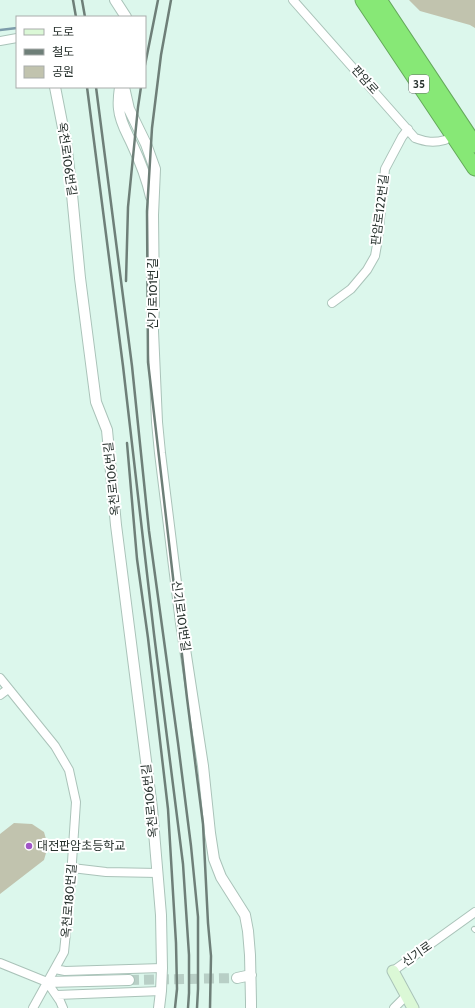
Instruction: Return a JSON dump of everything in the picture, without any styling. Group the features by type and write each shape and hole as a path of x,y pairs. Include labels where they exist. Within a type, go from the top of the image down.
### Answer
{"highway":[{"name":"35","path":"363,0 475,168"},
{"name":"35","path":"379,0 475,145"}],"main road":[{"name":"신기로","path":"393,971 413,1008"}],"street":[{"path":"115,0 125,16"},
{"name":"판암로","path":"293,0 416,138 426,142 445,140"},
{"path":"0,41 16,38"},
{"name":"옥천로106번길","path":"55,88 66,143 80,278 95,396 107,430 117,533 152,808 161,915 162,968 159,1008"},
{"path":"120,88 119,109 121,117 124,128 144,175 152,202 153,215"},
{"path":"124,88 129,109 146,144 155,169 153,215"},
{"name":"판암로122번길","path":"332,303 351,289 367,270 375,256 385,169 402,137 408,129"},
{"name":"신기로101번길","path":"153,215 153,331 157,422 181,623 203,766 214,859 221,877 245,915 248,931 251,975 251,1008"},
{"name":"옥천로180번길","path":"0,678 55,746 69,770 76,802 72,868 64,952 33,1008"},
{"path":"0,695 8,689"},
{"path":"72,868 106,872 158,873"},
{"name":"신기로","path":"393,971 475,912"},
{"path":"0,963 47,982 129,980"},
{"path":"55,969 65,971 162,968"},
{"path":"237,978 251,975"},
{"path":"47,982 57,995 63,1008"},
{"path":"57,995 161,992"},
{"path":"394,1008 406,996"}],"green space":[{"path":"409,0 475,0 475,28 470,25 420,11"},
{"path":"14,823 32,824 44,832 48,846 44,860 0,894 0,834"}],"waterway":[{"path":"0,30 16,28"}],"tunnel":[{"path":"129,980 237,978"}],"railway":[{"path":"73,0 76,16"},
{"path":"82,0 85,16"},
{"path":"146,60 158,0"},
{"path":"171,0 161,55 152,128 147,211 148,362 203,824 211,956 210,1008"},
{"path":"87,88 123,366 154,634 183,864 189,955 188,1008"},
{"path":"96,88 132,366 149,531 191,846 198,917 197,1008"},
{"path":"126,281 128,207 141,88"},
{"path":"127,443 137,559 168,809 176,943 177,989 175,1008"}],"place":[{"name":"대전판암초등학교","path":"29,846"}]}
